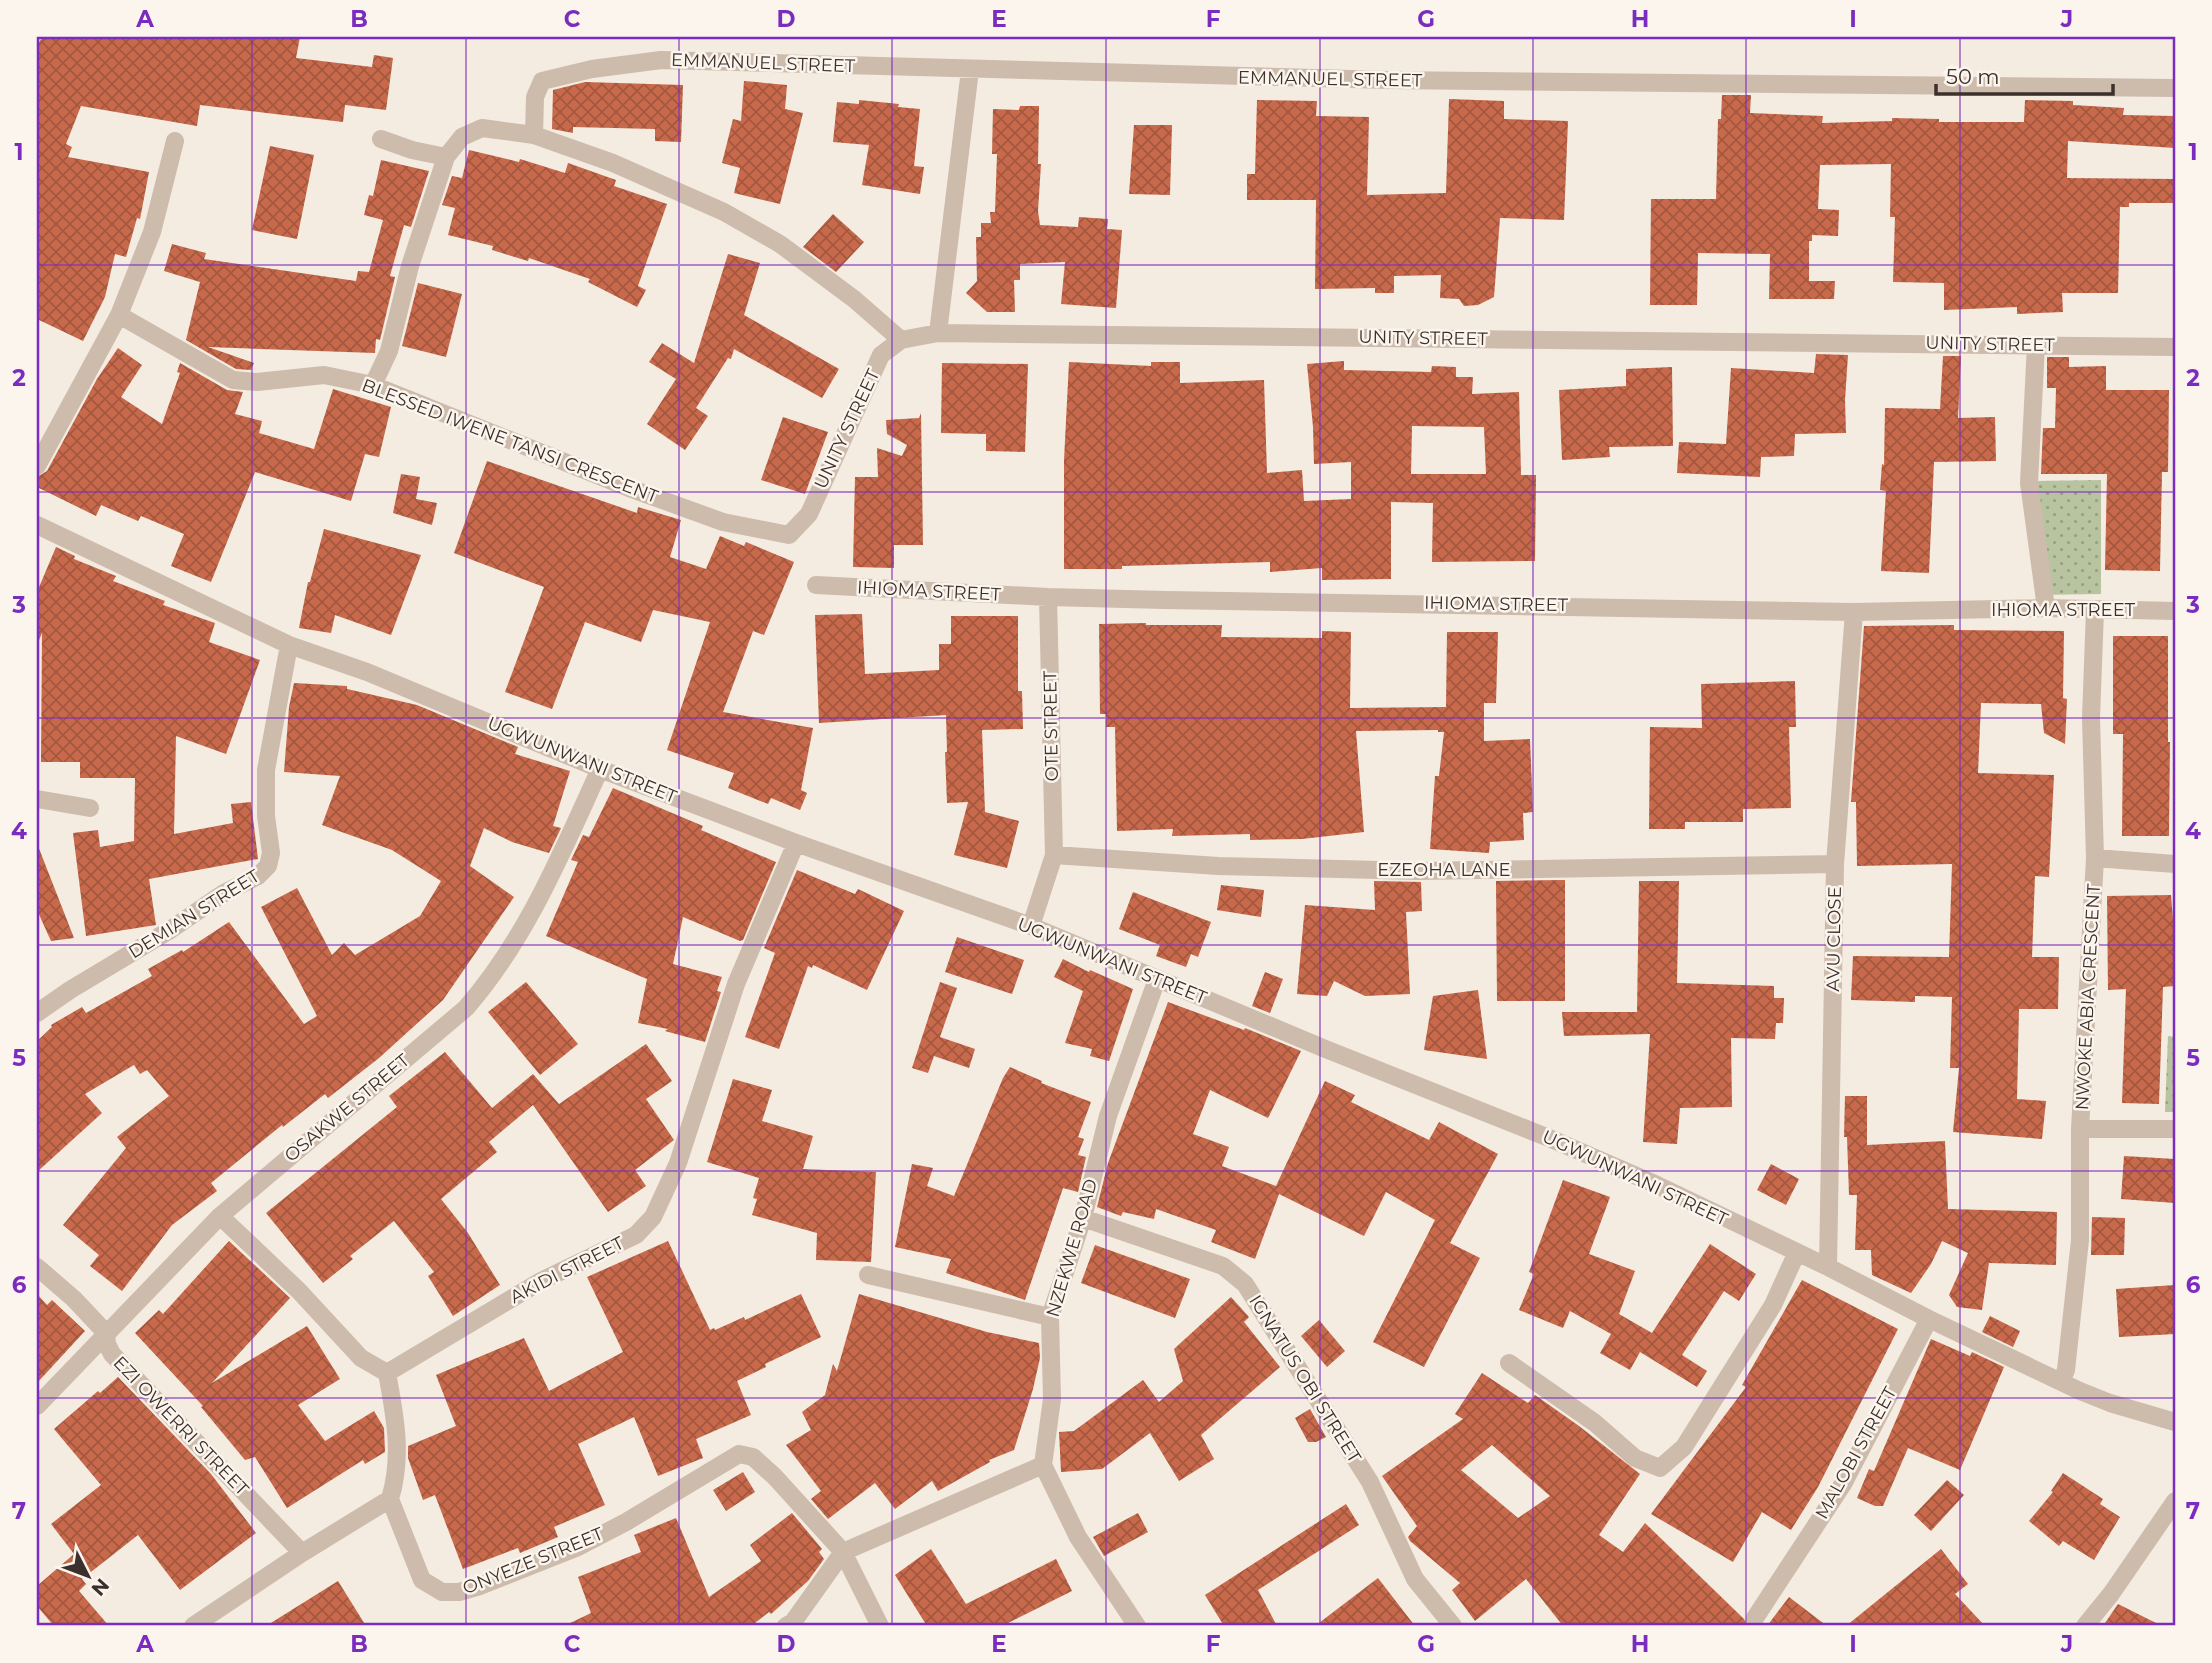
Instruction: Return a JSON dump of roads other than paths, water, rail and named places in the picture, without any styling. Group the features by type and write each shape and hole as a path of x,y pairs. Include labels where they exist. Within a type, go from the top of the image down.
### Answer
{"street":[{"name":"EMMANUEL STREET","path":"534,135 535,97 542,81 592,69 661,60 1388,80 2175,88"},
{"path":"938,333 970,69"},
{"path":"373,384 389,351 410,265 446,157 462,137 482,128 534,135 613,163 724,212 780,244 853,299 901,340"},
{"path":"381,139 412,150 446,157"},
{"path":"37,466 119,315 152,232 175,141"},
{"name":"BLESSED IWENE TANSI CRESCENT","path":"119,315 233,380 257,382 324,374 373,384 629,488 711,518 789,535"},
{"name":"UNITY STREET","path":"789,535 809,514 881,355 901,340 938,333 2175,347"},
{"path":"2036,345 2029,483 2046,608"},
{"name":"UGWUNWANI STREET","path":"37,526 289,645 367,671 600,769 796,843 1031,926 1549,1138 1797,1252 1928,1320 2061,1382 2109,1403 2175,1422"},
{"name":"IHIOMA STREET","path":"816,585 1048,597 1854,612 2046,608 2175,611"},
{"name":"OTE STREET","path":"1031,926 1054,855 1048,597"},
{"name":"NWOKE ABIA CRESCENT","path":"2061,1382 2066,1370 2080,1240 2080,1129 2095,858 2091,718 2095,610"},
{"name":"AVU CLOSE","path":"1828,1267 1835,864 1854,612"},
{"name":"DEMIAN STREET","path":"37,1013 224,893 258,876 268,866 271,853 266,816 266,770 289,645"},
{"name":"OSAKWE STREET","path":"37,1406 220,1216 466,1007 492,977 544,889 600,769"},
{"path":"37,799 90,808"},
{"name":"AKIDI STREET","path":"387,1373 541,1281 636,1235 653,1217 678,1163 736,984 796,843"},
{"name":"EZEOHA LANE","path":"1054,855 1218,866 1418,871 1835,864"},
{"path":"2095,858 2175,864"},
{"name":"NZEKWE ROAD","path":"1043,1465 1052,1399 1050,1317 1083,1218 1108,1116 1157,979"},
{"path":"2080,1129 2175,1129"},
{"path":"193,1626 302,1553 390,1499 398,1463 398,1435 387,1373 360,1359 299,1291 220,1216"},
{"name":"IGNATUS OBI STREET","path":"1083,1218 1223,1266 1245,1284 1370,1482 1415,1579 1453,1626"},
{"path":"1509,1363 1595,1423 1635,1458 1660,1468 1684,1447 1773,1305 1797,1252"},
{"name":"EZI OWERRI STREET","path":"37,1267 74,1299 106,1333 112,1354 302,1553"},
{"path":"868,1275 1050,1317"},
{"name":"MALOBI STREET","path":"1755,1618 1843,1485 1928,1320"},
{"name":"ONYEZE STREET","path":"390,1499 422,1580 442,1592 459,1592 480,1586 576,1548 626,1522 739,1454 753,1457 775,1477 843,1552"},
{"path":"786,1626 793,1622 843,1552 1043,1465 1078,1536 1137,1626"},
{"path":"2085,1626 2111,1594 2175,1501"},
{"path":"843,1552 880,1626"}]}
